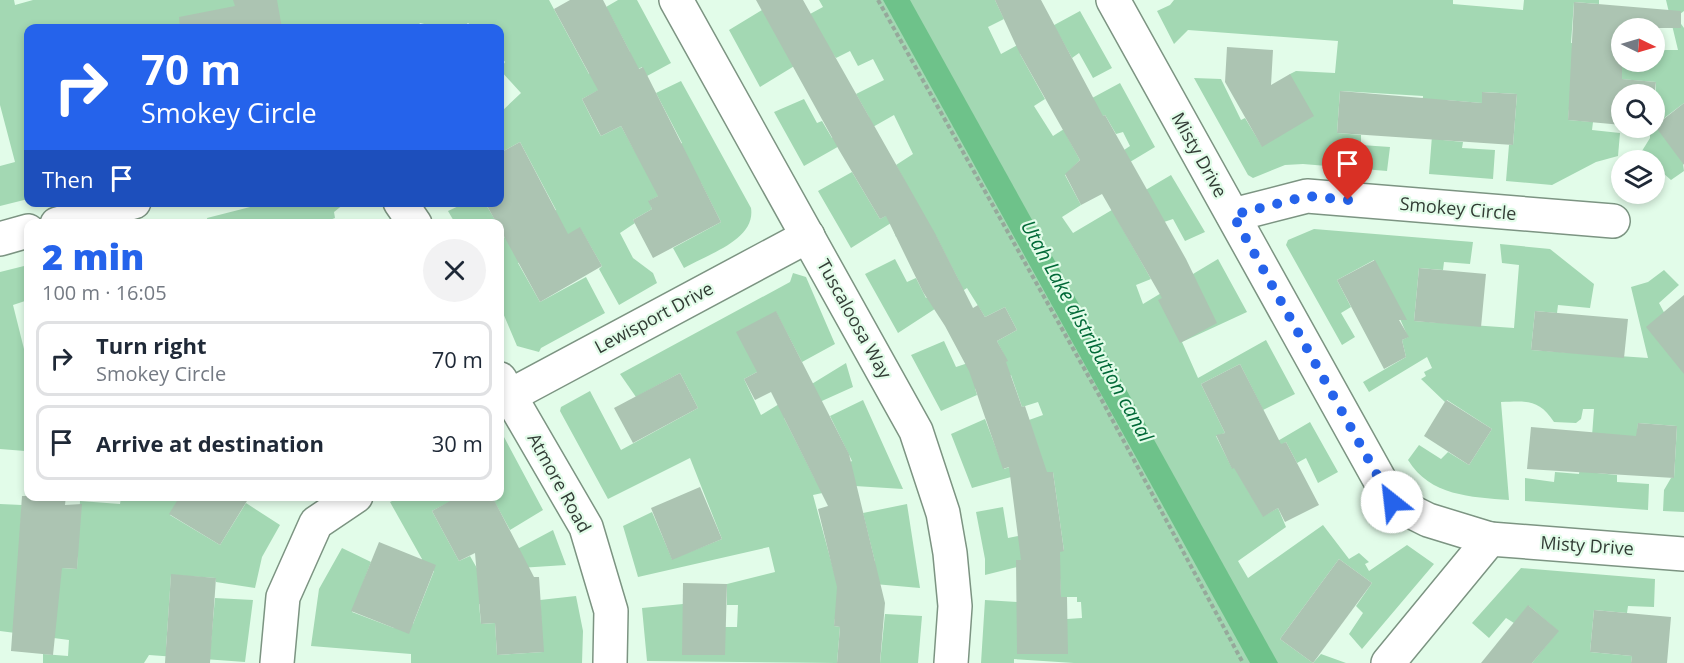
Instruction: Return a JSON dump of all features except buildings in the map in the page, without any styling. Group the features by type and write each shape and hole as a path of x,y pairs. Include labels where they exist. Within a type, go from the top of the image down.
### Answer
{"street":[{"name":"Tuscaloosa Way","path":"676,0 916,431 936,490 950,553 955,597 951,663"},
{"name":"Misty Drive","path":"1113,0 1392,502 1428,520 1490,540 1684,554"},
{"name":"Smokey Circle","path":"1233,215 1307,196 1613,221"},
{"path":"74,219 116,207"},
{"path":"0,239 24,232"},
{"name":"Lewisport Drive","path":"504,391 808,236"},
{"name":"Atmore Road","path":"504,395 586,527 611,611 610,663"},
{"path":"277,663 283,597 316,523 349,501"},
{"path":"1388,663 1490,540"}],"path":[{"path":"878,0 1099,395 1242,663"}],"shaded area":[{"path":"0,0 14,0 15,5 33,0 549,0 589,74 630,52 606,7 618,0 637,0 671,63 647,76 642,67 582,99 598,131 601,136 621,126 642,164 682,143 656,93 681,81 751,208 751,219 746,229 728,245 684,268 673,248 721,222 701,183 675,187 649,201 652,209 633,220 635,223 620,233 633,258 653,273 657,283 619,305 599,269 602,266 580,228 518,263 540,302 586,277 605,313 541,348 539,352 517,346 504,315 504,236 505,238 556,210 520,142 504,151 504,109 521,93 504,74 504,24 208,22 208,24 24,24 24,200 0,206 0,166 15,162 0,105"},
{"path":"819,0 995,0 1004,19 988,27 1001,54 1080,11 1112,68 1093,78 1079,53 1072,58 1058,33 1020,54 1045,99 1034,106 1053,136 1086,115 1081,104 1120,83 1155,147 1130,162 1124,150 1130,146 1123,132 1116,134 1105,115 1067,136 1080,160 1065,175 1081,205 1062,217 1073,233 1171,175 1205,232 1185,241 1173,219 1164,222 1116,217 1151,279 1136,285 1143,304 1218,259 1247,312 1182,342 1198,378 1266,340 1295,394 1263,410 1240,364 1201,384 1225,433 1216,436 1232,468 1310,422 1338,472 1318,483 1306,458 1297,463 1286,442 1236,470 1263,516 1278,508 1286,527 1238,561 1248,578 1323,525 1349,559 1359,553 1369,562 1365,564 1369,571 1407,545 1434,564 1362,649 1349,634 1363,613 1356,606 1372,583 1339,559 1280,639 1313,663 1074,663 1014,659 1014,663 981,663 985,600 1017,602 1018,654 1067,654 1067,619 1082,618 1081,602 1077,602 1077,597 1061,597 1060,578 1017,567 985,575 985,559 976,512 1003,507 1008,538 1018,536 1064,551 1053,472 1011,477 972,488 951,434 985,419 1004,469 1041,456 1029,420 1043,415 1038,402 1022,407 1011,375 975,388 977,395 941,411 911,355 944,341 956,367 965,364 1007,361 997,341 1017,330 1005,307 985,317 967,288 898,333 865,274 895,259 907,282 916,278 926,298 959,281 936,236 924,223 896,237 891,223 851,248 818,191 852,172 880,219 915,200 896,165 913,154 894,115 804,166 774,112 804,99 817,123 822,121 832,138 869,117 856,94 884,80 873,59 858,66 850,51 836,58 827,46 760,87 729,30 762,10 810,14 823,7"},
{"path":"1174,0 1453,0 1453,4 1523,10 1524,0 1599,0 1599,4 1574,2 1571,43 1611,47 1611,72 1665,72 1665,50 1678,50 1666,0 1684,0 1684,11 1676,17 1684,28 1684,103 1665,117 1665,84 1572,75 1568,120 1593,122 1592,130 1611,132 1611,138 1620,138 1619,150 1611,150 1611,158 1596,162 1552,185 1506,181 1509,145 1513,145 1517,94 1483,92 1482,103 1445,100 1443,140 1463,142 1462,148 1495,150 1493,179 1429,174 1434,110 1422,109 1423,96 1340,91 1337,133 1361,135 1361,145 1390,147 1387,171 1303,164 1285,165 1253,178 1248,175 1194,78 1221,79 1241,120 1245,118 1262,146 1290,74 1296,71 1335,73 1338,41 1188,30 1174,44 1157,11 1170,5"},
{"path":"1665,122 1680,141 1684,171 1671,180 1665,175 1665,150 1643,150 1650,138 1665,138"},
{"path":"250,207 340,207 334,212 335,218 332,219 207,218"},
{"path":"456,207 487,207 495,219 453,219 448,211"},
{"path":"1314,229 1473,242 1470,264 1444,262 1443,270 1419,268 1414,321 1514,328 1519,265 1502,263 1500,244 1550,249 1594,284 1590,308 1558,305 1557,313 1535,311 1531,350 1648,358 1631,287 1648,282 1664,270 1679,285 1659,303 1684,350 1684,512 1663,511 1664,490 1671,478 1674,478 1677,426 1638,423 1637,436 1597,473 1617,475 1617,482 1649,484 1648,510 1525,501 1525,478 1554,482 1555,472 1579,474 1584,436 1592,436 1594,409 1583,409 1581,419 1576,423 1554,422 1543,409 1532,403 1501,402 1509,500 1466,496 1440,488 1428,481 1408,460 1419,445 1441,459 1448,452 1469,465 1492,429 1447,400 1445,402 1421,379 1426,376 1424,372 1432,368 1427,357 1369,392 1363,382 1406,357 1402,340 1408,337 1374,260 1337,280 1351,307 1341,313 1355,337 1342,345 1286,245 1288,240"},
{"path":"24,266 24,301 13,305 24,349 24,451 0,449 0,272"},
{"path":"793,273 806,277 835,344 802,362 776,312 757,372 744,379 761,415 846,363 853,387 784,418 815,479 852,461 830,416 863,400 903,489 855,486 813,495 834,572 875,562 863,513 907,504 920,588 840,581 834,626 840,627 837,663 647,661 642,608 683,604 725,627 737,627 738,605 727,605 727,584 775,572 769,547 638,577 623,526 652,512 672,559 722,539 690,458 608,499 560,411 561,407 590,391 621,450 698,408 680,373 636,397 620,374 790,282"},
{"path":"504,437 543,510 510,530 494,501 504,501"},
{"path":"80,501 120,504 120,501 178,501 170,515 220,545 246,503 280,525 262,557 255,588 216,582 216,578 171,575 166,649 210,652 215,598 253,600 245,662 149,655 144,663 43,663 43,654 68,656 69,640 0,631 0,504 22,505 18,565 77,569"},
{"path":"451,501 432,511 459,561 470,556 478,570 553,530 566,565 519,568 492,603 479,604 481,624 495,623 497,655 543,652 540,600 576,596 583,631 582,663 411,663 411,654 311,646 319,589 342,548 371,562 352,612 394,628 413,624 434,571 421,565 422,559 390,502"},
{"path":"1521,568 1655,579 1654,607 1628,606 1627,613 1594,610 1590,652 1632,656 1631,663 1532,663 1558,631 1529,606 1514,623 1506,618 1489,638 1472,623"},
{"path":"885,614 922,616 918,663 880,663"},
{"path":"1321,654 1346,663 1313,663"}],"water":[{"name":"Utah Lake distribution canal","path":"883,0 910,0 1278,663 1250,663"}],"route":[{"path":"1348,200 1307,196 1233,215 1392,502"}]}
